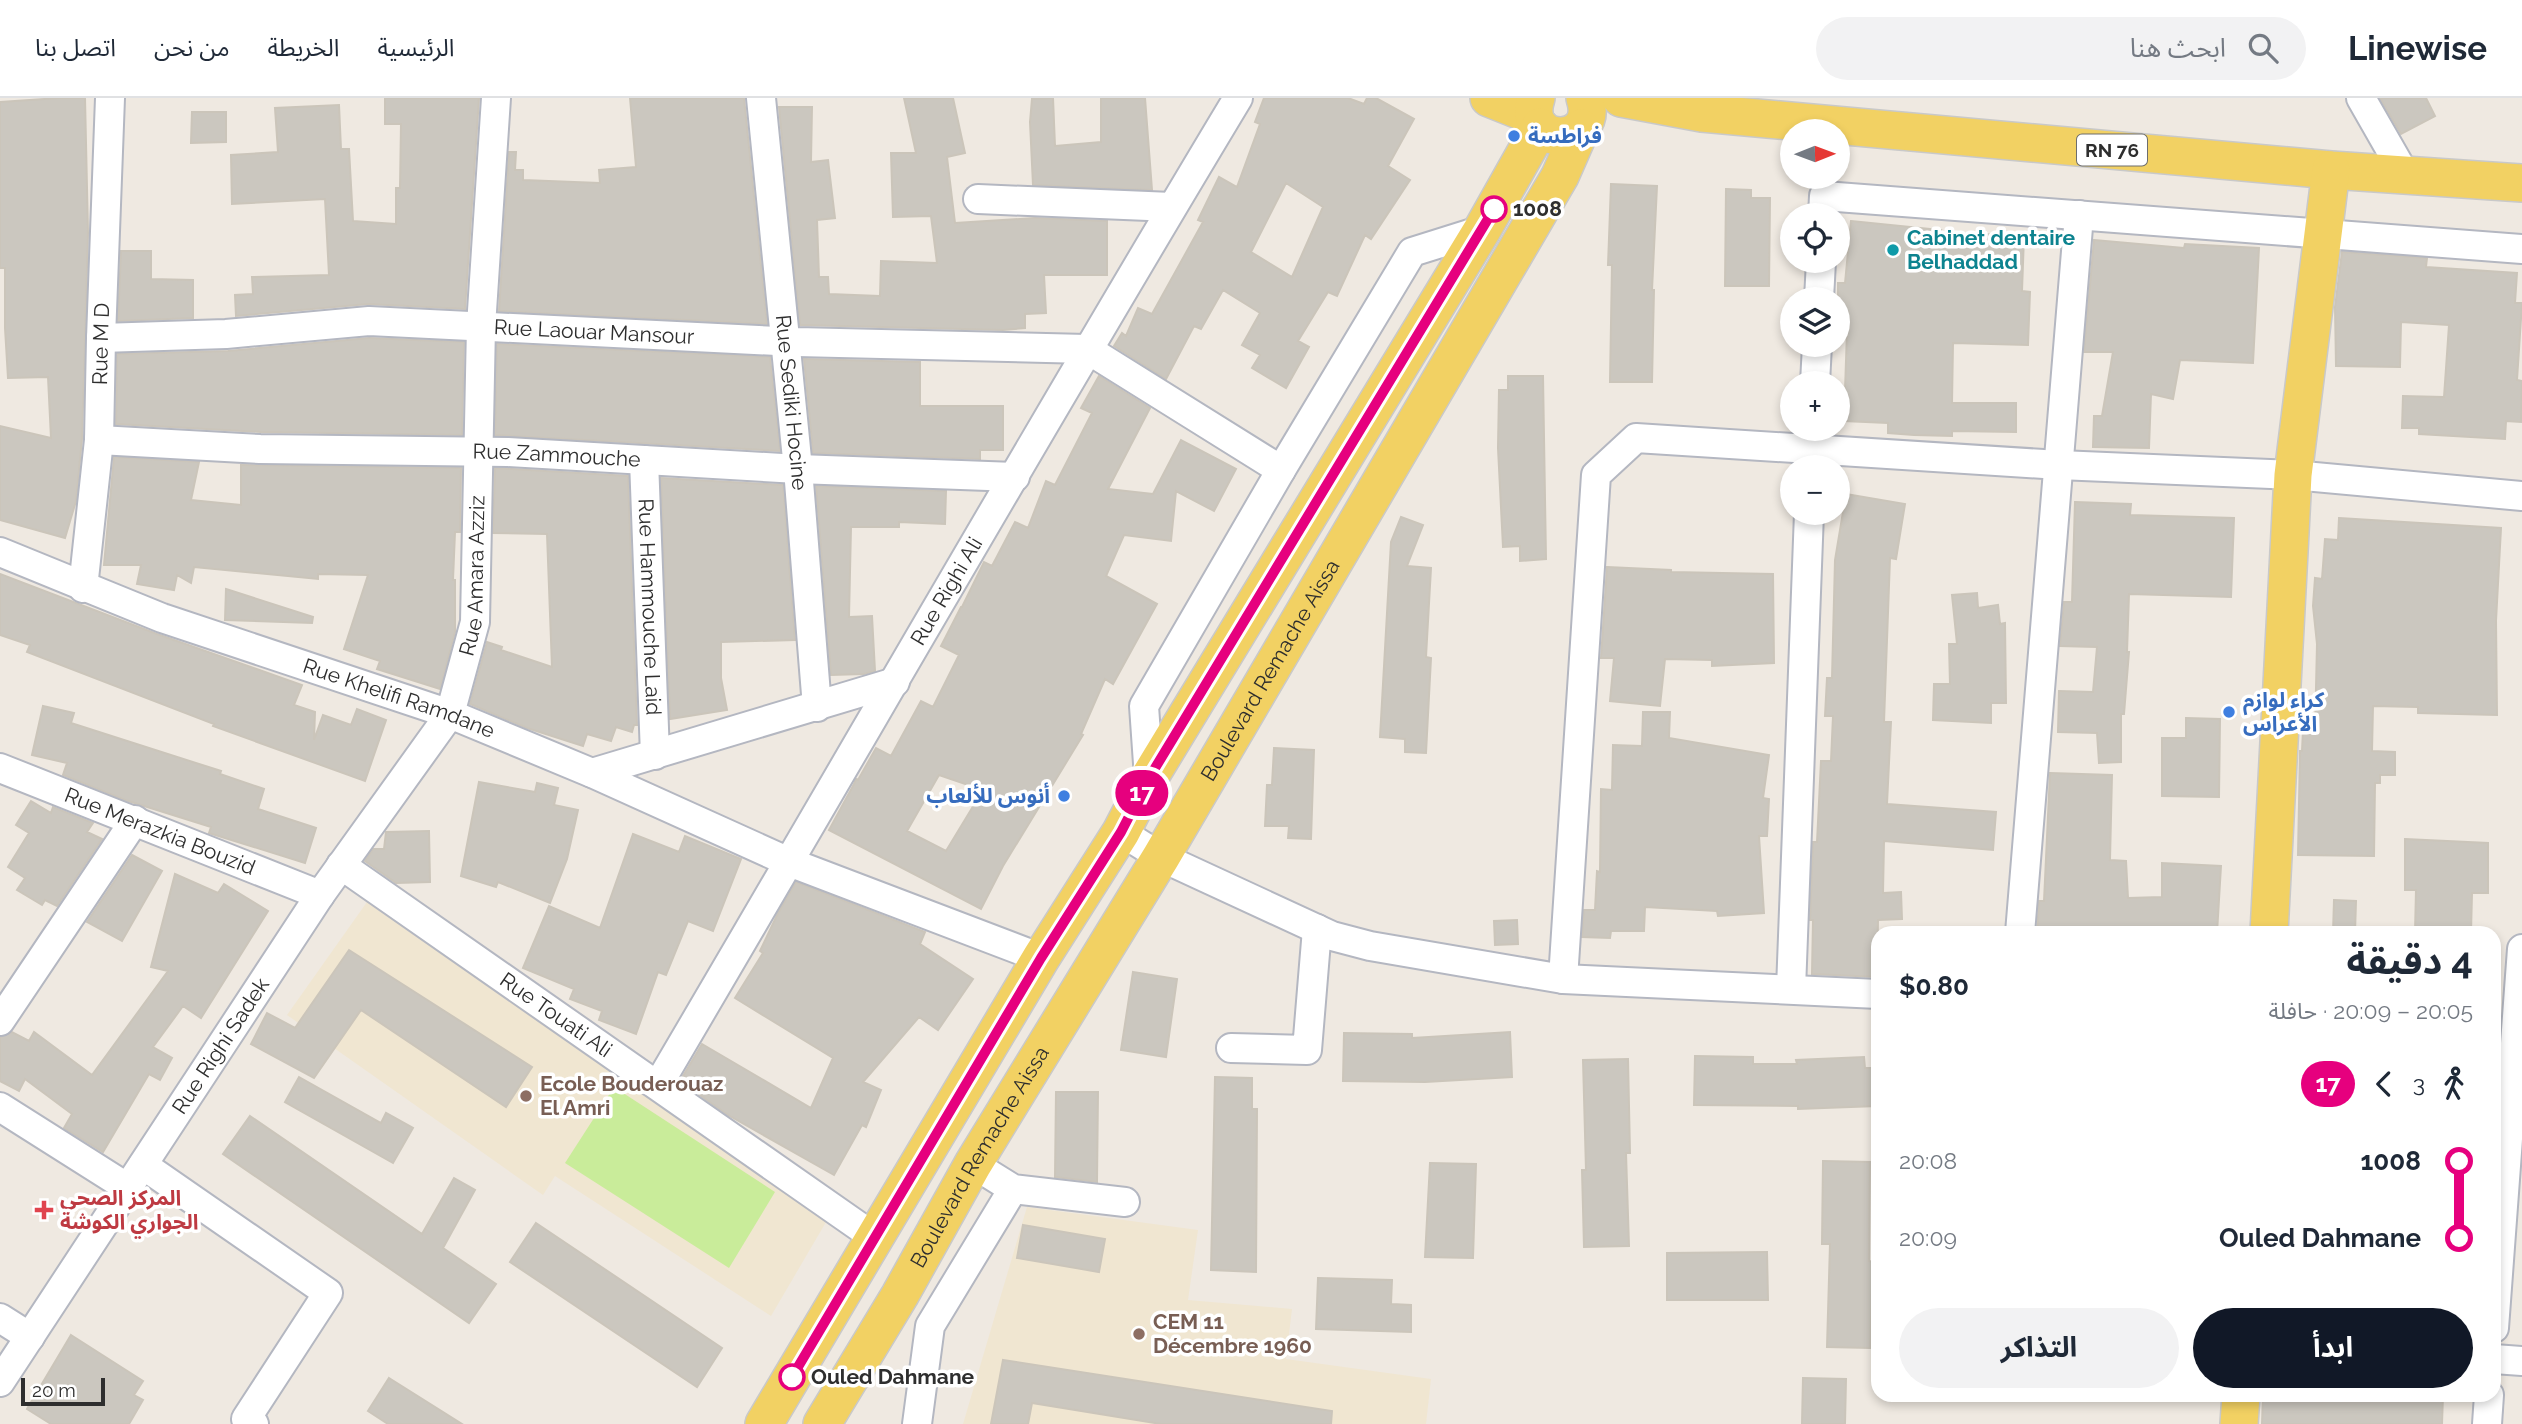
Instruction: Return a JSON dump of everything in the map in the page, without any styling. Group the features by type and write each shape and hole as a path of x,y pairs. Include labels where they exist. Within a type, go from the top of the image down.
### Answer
{"main road":[{"path":"1489,98 1537,114 1550,135 1559,137 1575,133 1584,115"},
{"name":"RN 76","path":"1621,98 1702,113 2331,170 2522,183"},
{"name":"RN 76","path":"1584,115 1702,113"},
{"path":"764,1424 1041,958 1121,832 1149,778 1482,230 1537,114"},
{"name":"Boulevard Remache Aissa","path":"822,1424 900,1295 973,1164 1161,857 1560,176 1584,115"},
{"path":"2269,926 2293,475 2331,170"},
{"path":"2239,1424 2241,1402"}],"street":[{"name":"Rue M D","path":"83,587 99,440 110,98"},
{"name":"Rue Amara Azziz","path":"450,714 475,622 481,326 496,98"},
{"name":"Rue Sediki Hocine","path":"761,98 798,469 817,706"},
{"name":"Rue Righi Ali","path":"658,1085 1015,477 1087,349 1238,98"},
{"path":"2361,98 2405,175"},
{"path":"1824,203 1824,196 2522,249"},
{"path":"978,199 1172,207"},
{"path":"2021,926 2079,215"},
{"path":"1149,778 1144,706 1281,470 1412,253 1482,230"},
{"name":"Rue Laouar Mansour","path":"101,338 226,334 369,321 784,342 1087,349"},
{"path":"1087,349 1281,470"},
{"path":"1563,979 1596,475 1636,438 2059,465 2293,475 2522,496"},
{"name":"Rue Zammouche","path":"99,440 260,449 478,452 798,469 1015,477"},
{"name":"Rue Hammouche Laid","path":"644,460 655,755"},
{"path":"1791,989 1810,525"},
{"name":"Rue Khelifi Ramdane","path":"0,552 162,618 450,714 789,862 1041,958"},
{"path":"592,774 895,682"},
{"name":"Rue Righi Sadek","path":"0,1382 320,894 450,714"},
{"name":"Rue Merazkia Bouzid","path":"0,768 320,894"},
{"path":"0,1021 135,820"},
{"path":"1121,832 1161,857 1317,929 1370,946 1563,979 1871,994"},
{"name":"Rue Touati Ali","path":"341,865 874,1237"},
{"path":"1231,1048 1307,1050 1317,929"},
{"path":"2501,1233 2522,949"},
{"path":"0,1107 135,1176 328,1293 246,1419 254,1424"},
{"path":"973,1164 1013,1189 1125,1202"},
{"path":"917,1424 930,1326 1013,1189"},
{"path":"900,1295 930,1326"},
{"path":"0,1318 30,1337"},
{"path":"2501,1360 2522,1361"},
{"path":"2487,1424 2489,1402"}],"shaded area":[{"name":"Ecole Bouderouaz El Amri","path":"367,902 829,1217 771,1316 555,1176 543,1195 287,1015"},
{"name":"CEM 11 Décembre 1960","path":"1027,1207 1198,1230 1188,1300 1292,1309 1286,1359 1431,1379 1426,1424 963,1424"}],"green space":[{"path":"614,1087 775,1192 729,1268 565,1163"}],"building":[{"path":"85,98 88,233 82,439 76,501 65,538 0,520 0,426 51,438 48,377 8,378 5,268 0,268 0,102"},
{"path":"385,98 479,98 465,309 368,304 236,316 235,295 253,294 252,277 329,275 325,199 232,204 231,155 278,152 275,108 339,105 341,149 349,149 353,221 396,224 396,188 400,188 401,124 385,124"},
{"path":"630,98 744,98 767,324 499,311 509,152 516,152 515,170 523,170 523,180 600,183 599,170 636,167"},
{"path":"904,98 953,98 965,153 947,157 955,223 1035,218 1107,221 1107,275 1044,275 1046,313 1025,314 1025,328 1003,330 800,325 779,107 812,107 811,162 828,160 835,218 817,220 819,277 828,277 829,294 880,296 881,261 937,263 931,216 893,217 891,153 916,153"},
{"path":"1053,98 1055,146 1101,142 1101,98 1145,98 1152,190 1033,185 1030,122 1032,99"},
{"path":"1264,98 1348,98 1364,104 1367,98 1376,98 1414,119 1388,166 1410,180 1371,239 1365,235 1337,296 1328,292 1298,341 1309,347 1286,388 1252,368 1260,355 1242,345 1260,313 1223,290 1201,329 1194,326 1166,379 1114,346 1122,333 1126,336 1138,308 1152,314 1203,222 1198,220 1219,177 1237,187 1260,124 1255,122","holes":["1286,183 1323,207 1292,277 1251,252"]},
{"path":"2380,98 2426,98 2435,116 2401,134"},
{"path":"192,112 226,112 226,142 191,143"},
{"path":"1611,184 1657,186 1652,290 1652,382 1610,382 1612,265 1608,265"},
{"path":"1726,189 1751,190 1751,198 1770,198 1769,286 1725,286"},
{"path":"1851,221 1941,230 1940,232 2024,236 2022,291 2030,292 2028,345 1953,343 1952,403 2016,403 2016,432 1952,431 1952,436 1914,435 1888,433 1888,423 1850,421 1850,371 1846,371 1846,357 1850,357 1850,287 1838,287 1838,283 1845,283 1846,273 1850,273"},
{"path":"2094,240 2184,248 2185,244 2259,248 2253,363 2180,360 2173,399 2151,394 2149,448 2093,447 2094,416 2102,416 2113,352 2084,352"},
{"path":"121,251 151,251 151,279 193,280 193,318 118,321"},
{"path":"2342,252 2427,258 2426,267 2517,273 2515,303 2522,303 2517,380 2522,381 2521,422 2506,421 2505,439 2419,434 2419,428 2402,428 2403,396 2444,397 2449,325 2401,322 2400,367 2336,366 2335,307"},
{"path":"369,338 464,342 462,435 261,432 116,424 117,354 228,351"},
{"path":"497,344 770,357 780,451 495,435"},
{"path":"804,359 920,362 920,406 1003,406 1003,450 980,450 980,459 813,453"},
{"path":"1099,376 1150,408 1108,489 1153,494 1181,440 1236,469 1214,511 1176,491 1171,541 1124,535 1106,576 1157,604 1113,684 1105,679 1081,734 1083,735 1003,866 981,909 829,830 876,748 891,756 921,701 933,707 959,655 941,646 984,562 992,566 1015,522 1028,528 1046,481 1055,485 1092,413 1081,408","holes":["939,775 983,790 946,851 907,831"]},
{"path":"1508,376 1543,376 1546,559 1520,561 1520,546 1503,547 1498,448 1499,390 1508,390"},
{"path":"114,457 199,462 191,500 241,505 241,465 461,468 460,532 455,532 453,580 455,632 440,689 377,669 380,661 344,649 368,575 318,574 318,579 194,567 191,583 177,575 174,590 137,584 141,565 104,565"},
{"path":"495,468 628,476 637,725 634,725 632,732 616,727 611,741 587,734 583,746 527,728 470,704 487,642 502,647 501,650 552,667 547,534 493,533"},
{"path":"661,478 783,485 795,640 721,642 721,678 727,710 670,719"},
{"path":"816,486 946,491 945,524 899,522 899,527 851,527 849,617 872,616 875,671 831,675"},
{"path":"1850,495 1905,504 1896,559 1890,558 1884,722 1891,722 1887,804 1996,812 1993,850 1884,841 1883,893 1901,892 1902,919 1878,920 1878,926 1871,926 1871,977 1812,974 1813,920 1810,920 1813,842 1817,842 1821,761 1831,761 1833,716 1825,716 1827,678 1832,678 1835,560 1841,525 1850,525"},
{"path":"2075,502 2131,504 2130,515 2234,518 2231,597 2129,594 2129,652 2124,714 2121,714 2121,762 2099,763 2097,733 2058,732 2059,691 2093,692 2097,647 2060,646 2064,602 2072,602"},
{"path":"1401,517 1423,525 1407,566 1431,568 1426,657 1431,658 1426,753 1405,752 1405,739 1380,737 1391,542"},
{"path":"2339,518 2501,528 2496,621 2497,715 2418,713 2418,707 2373,706 2372,751 2395,752 2395,775 2380,775 2380,783 2375,783 2374,856 2298,855 2300,751 2303,730 2315,731 2315,578 2322,579 2325,539 2338,540"},
{"path":"1607,567 1671,572 1773,574 1774,663 1712,666 1712,660 1665,659 1660,706 1610,701 1614,658 1601,658"},
{"path":"0,574 157,634 302,685 294,705 315,712 314,740 323,715 351,725 357,709 386,720 365,781 213,726 214,724 27,652 30,645 0,635"},
{"path":"226,589 313,617 312,623 225,620"},
{"path":"1977,593 1978,608 1998,605 2000,624 2005,623 2006,703 1991,703 1991,723 1933,720 1934,684 1950,684 1949,644 1957,644 1952,595"},
{"path":"43,706 74,713 71,723 221,771 220,774 264,789 258,809 316,828 305,863 209,833 211,827 125,800 63,775 67,763 32,755"},
{"path":"1643,712 1670,712 1669,738 1769,755 1763,798 1769,799 1767,836 1759,836 1764,913 1718,916 1717,911 1645,907 1644,931 1611,931 1610,938 1582,937 1584,910 1595,910 1597,871 1600,872 1601,789 1612,790 1613,745 1642,746"},
{"path":"2186,718 2220,719 2219,797 2162,796 2162,738 2186,738"},
{"path":"1274,748 1314,750 1311,839 1288,838 1289,826 1265,826 1267,785 1272,785"},
{"path":"2050,773 2112,775 2110,860 2126,861 2128,898 2162,897 2162,863 2221,866 2217,926 2037,926 2039,901 2044,901"},
{"path":"479,782 535,792 537,783 558,788 554,805 578,810 567,859 550,903 498,882 496,887 461,876"},
{"path":"31,801 51,813 53,807 93,823 87,832 102,839 57,906 45,900 42,905 17,890 25,878 8,867 29,833 16,825"},
{"path":"429,831 430,882 396,883 365,861 373,849 384,849 386,832"},
{"path":"633,834 679,852 685,836 741,859 713,931 688,921 666,975 658,972 636,1034 599,1020 602,1011 570,999 574,989 523,968 549,906 600,928"},
{"path":"2405,839 2488,843 2488,893 2472,893 2471,926 2415,926 2416,890 2405,890"},
{"path":"132,855 162,871 122,941 87,922"},
{"path":"175,874 218,893 224,884 268,911 201,1018 183,1006 153,1047 172,1058 160,1080 149,1074 103,1152 64,1128 72,1114 25,1079 19,1091 0,1081 0,1037 12,1032 29,1041 34,1032 92,1075 168,971 151,967"},
{"path":"796,882 925,932 920,944 973,979 938,1030 919,1017 863,1082 881,1090 866,1127 862,1125 834,1175 728,1115 680,1081 702,1044 811,1108 833,1058 735,998 763,953 760,951"},
{"path":"2334,900 2356,901 2355,926 2333,926"},
{"path":"1517,920 1518,944 1495,945 1494,921"},
{"path":"349,950 532,1067 506,1107 361,1010 314,1078 251,1044 267,1013 295,1028"},
{"path":"1133,972 1177,979 1166,1057 1121,1050"},
{"path":"1510,1032 1512,1077 1425,1082 1343,1081 1344,1033 1412,1034 1412,1038"},
{"path":"1695,1056 1753,1057 1753,1064 1797,1064 1796,1060 1864,1057 1865,1068 1871,1068 1871,1106 1798,1109 1798,1106 1694,1105"},
{"path":"1628,1059 1630,1153 1626,1153 1629,1246 1584,1247 1582,1170 1586,1170 1583,1060"},
{"path":"299,1077 381,1123 386,1113 413,1128 393,1163 285,1102"},
{"path":"1215,1077 1252,1078 1252,1109 1257,1109 1256,1272 1211,1270"},
{"path":"1056,1092 1098,1092 1097,1182 1055,1177"},
{"path":"250,1116 422,1234 454,1178 475,1190 443,1248 496,1284 469,1323 223,1154"},
{"path":"1823,1161 1870,1162 1870,1348 1827,1347 1830,1244 1822,1244"},
{"path":"1430,1163 1476,1164 1473,1258 1425,1257"},
{"path":"536,1223 722,1348 697,1387 510,1262"},
{"path":"1023,1225 1105,1239 1099,1272 1017,1258"},
{"path":"1767,1252 1768,1300 1667,1300 1667,1253"},
{"path":"1318,1278 1392,1280 1391,1304 1411,1305 1411,1332 1316,1329"},
{"path":"71,1335 143,1381 134,1395 143,1400 129,1424 51,1424 27,1409"},
{"path":"1003,1360 1332,1411 1331,1424 1161,1424 1032,1403 1028,1424 991,1424"},
{"path":"389,1378 462,1424 388,1424 368,1411"},
{"path":"1803,1378 1846,1379 1845,1424 1802,1424"},
{"path":"2263,1402 2443,1402 2442,1424 2262,1424"}],"bus line":[{"name":"17","path":"792,1377 1041,958 1121,832 1149,778 1494,209"}],"place":[{"name":"فراطسة","path":"1514,136"},
{"name":"1008","path":"1494,209"},
{"name":"Cabinet dentaire Belhaddad","path":"1893,250"},
{"name":"كراء لوازم الأعراس","path":"2229,712"},
{"name":"أنوس للألعاب","path":"1064,796"},
{"name":"Ecole Bouderouaz El Amri","path":"526,1096"},
{"name":"المركز الصحي الجواري الكوشة","path":"44,1210"},
{"name":"CEM 11 Décembre 1960","path":"1139,1334"},
{"name":"Ouled Dahmane","path":"792,1377"}]}
